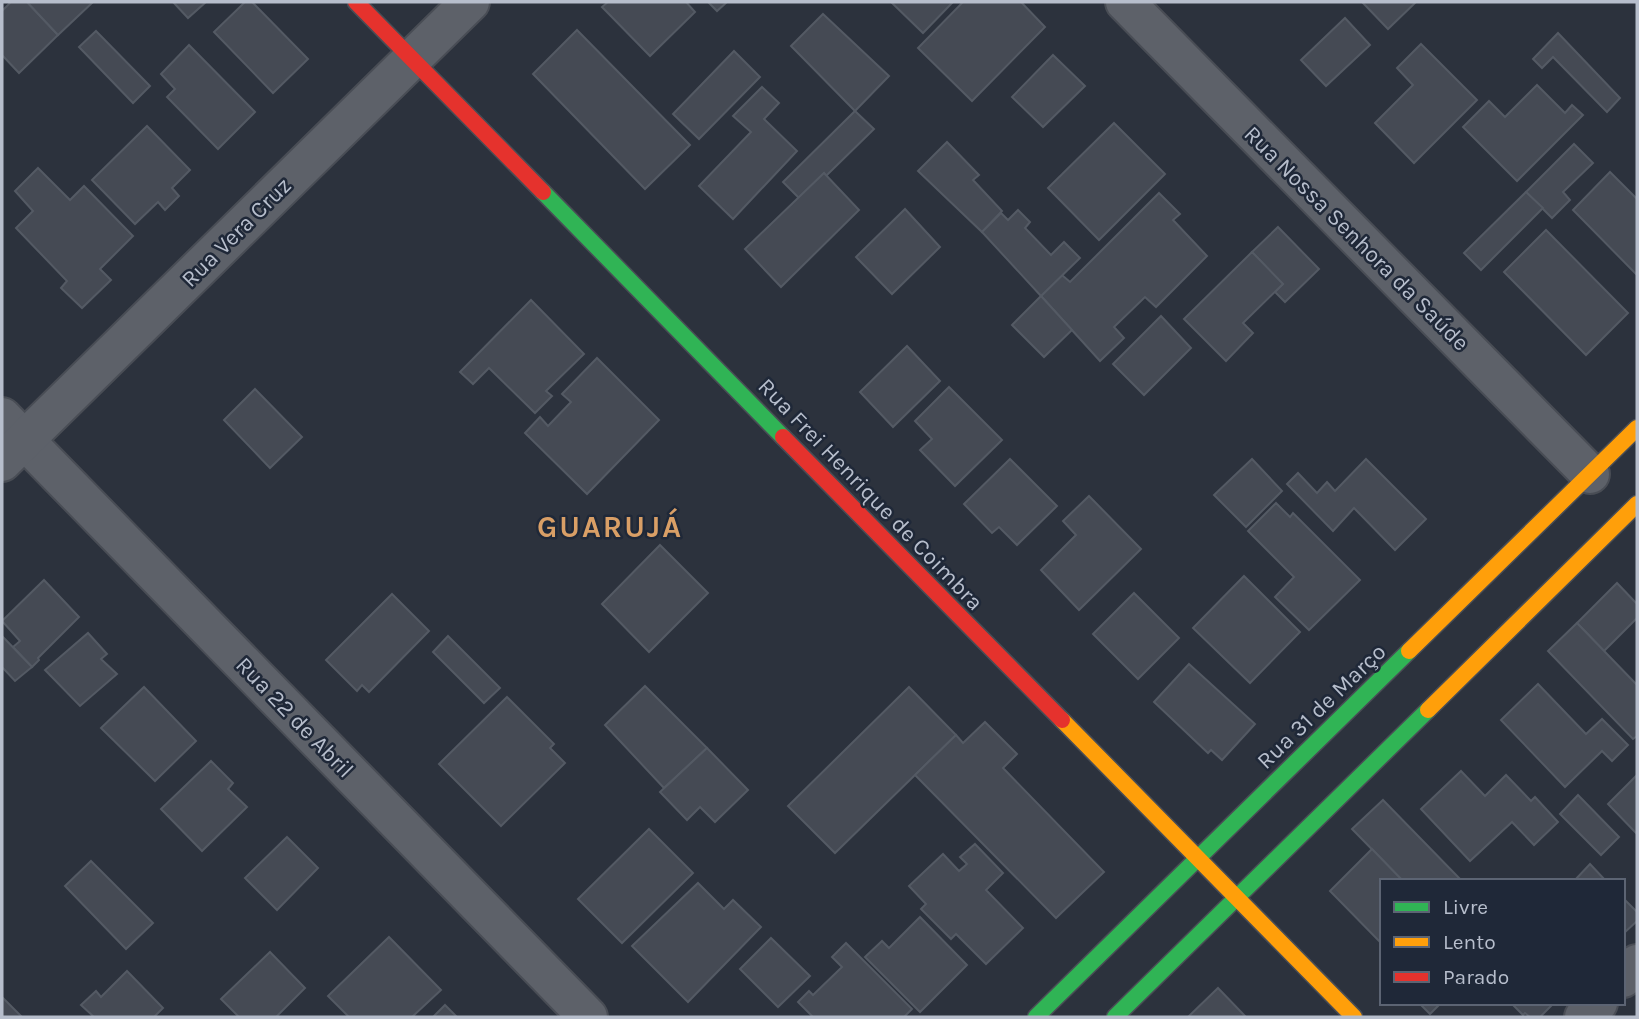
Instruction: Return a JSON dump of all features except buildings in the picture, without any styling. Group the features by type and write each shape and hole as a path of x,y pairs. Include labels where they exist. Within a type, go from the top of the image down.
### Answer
{"main road":[{"name":"Rua Frei Henrique de Coimbra","path":"356,2 1354,1017"},
{"name":"Rua 31 de Março","path":"1036,1017 1637,428"},
{"path":"1115,1017 1634,514"}],"street":[{"name":"Rua Vera Cruz","path":"9,439 470,2"},
{"name":"Rua Nossa Senhora da Saúde","path":"1125,2 1590,474"},
{"name":"Rua 22 de Abril","path":"9,439 588,1017"}],"traffic: fast":[{"path":"543,192 783,437"},
{"path":"1036,1017 1409,651"},
{"path":"1115,1017 1428,710"}],"traffic: slow":[{"path":"1409,651 1637,428"},
{"path":"1428,710 1637,504"},
{"path":"1062,720 1354,1017"}],"traffic: jam":[{"path":"356,2 543,192"},
{"path":"783,437 1062,720"}],"district":[{"name":"GUARUJÁ","path":"610,527"}]}
